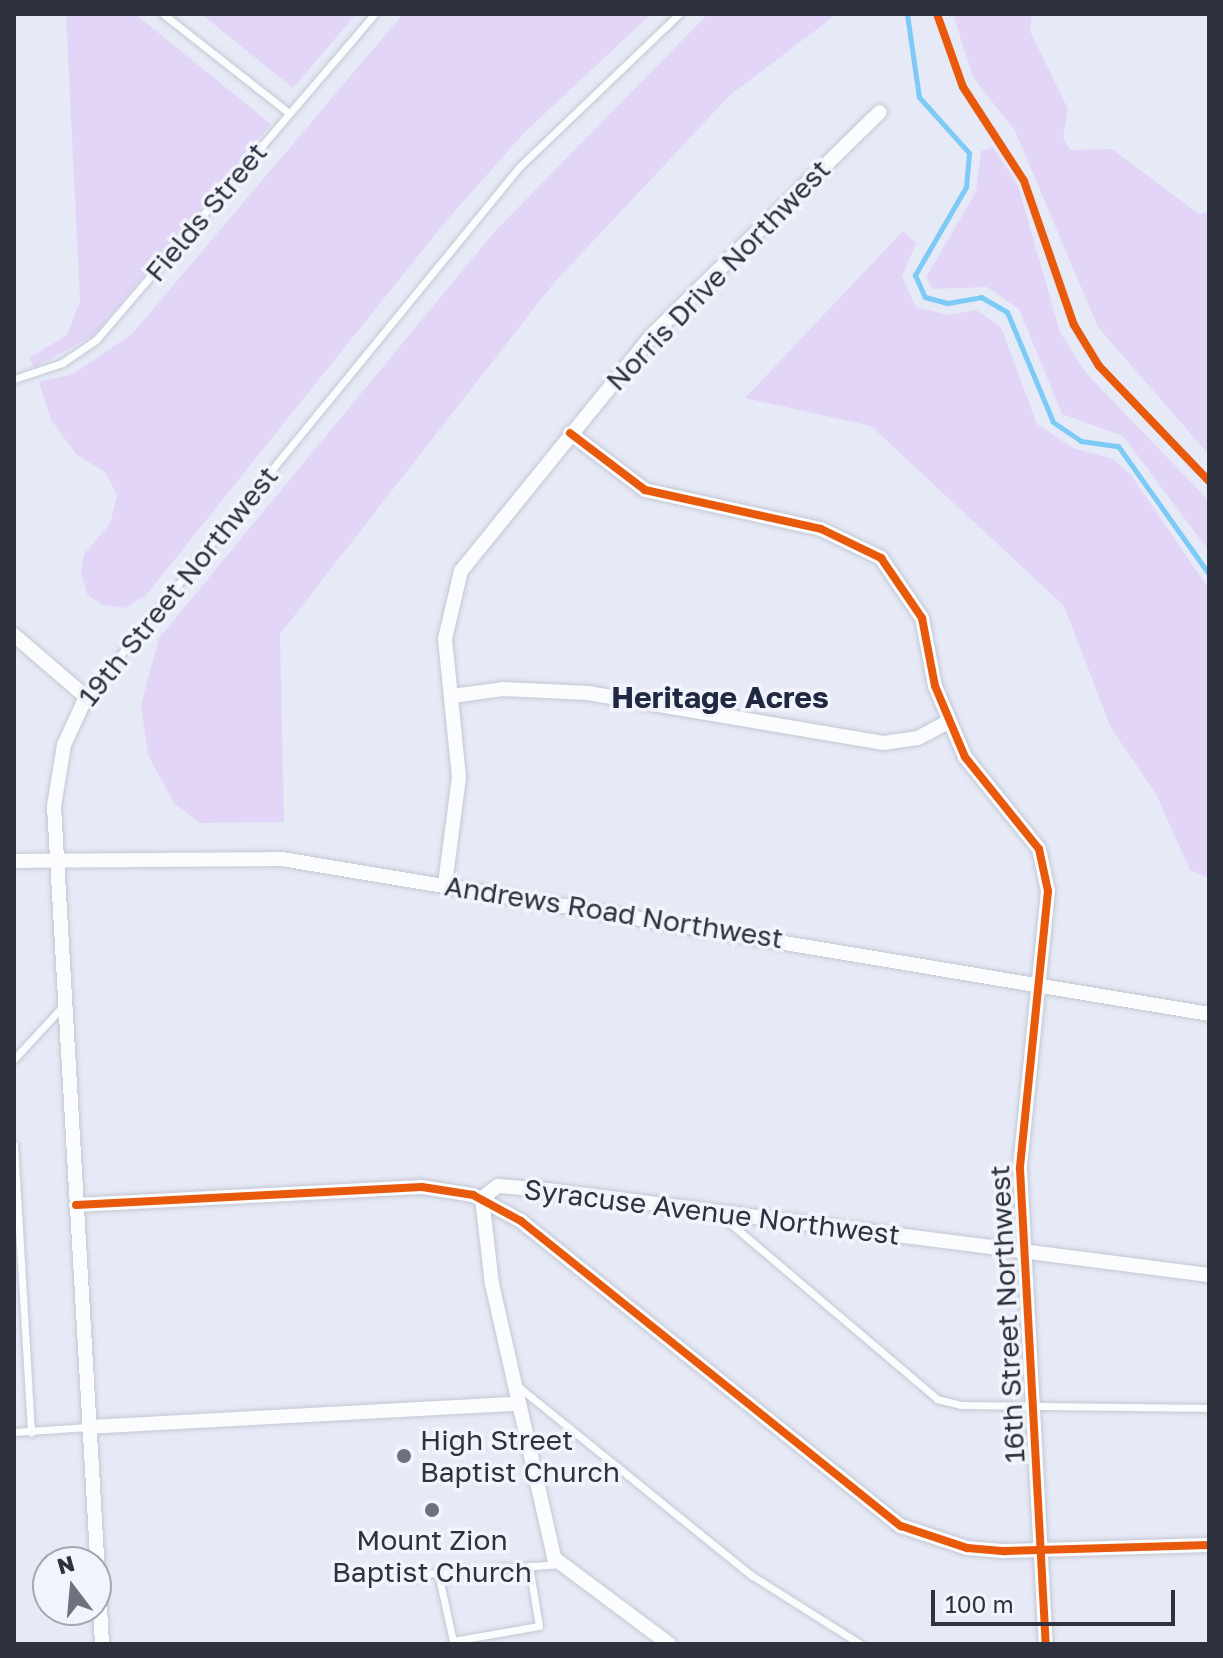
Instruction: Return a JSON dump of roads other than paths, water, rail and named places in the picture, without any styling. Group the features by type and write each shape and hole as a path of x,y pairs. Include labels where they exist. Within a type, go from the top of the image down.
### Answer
{"street":[{"name":"Norris Drive Northwest","path":"445,884 459,777 446,619 461,571 570,433 683,303 880,112"},
{"name":"16th Street Northwest","path":"570,433 645,490 712,511 821,529 881,558 922,618 948,722 973,770 1039,849 1048,891 1020,1146 1046,1644"},
{"path":"14,635 86,697"},
{"path":"452,696 503,689 574,691 883,743 918,738 948,722"},
{"name":"19th Street Northwest","path":"86,697 57,775 57,859 102,1644"},
{"name":"Andrews Road Northwest","path":"14,861 235,855 445,884 1209,1014"},
{"name":"Syracuse Avenue Northwest","path":"76,1205 422,1187 482,1198 498,1186 1209,1275"},
{"path":"482,1198 513,1383 558,1564 669,1644"},
{"path":"482,1198 521,1221 877,1512 967,1548 1041,1551 1209,1545"},
{"path":"88,1427 518,1404"}],"lane":[{"path":"163,14 289,113"},
{"name":"Fields Street","path":"14,379 62,363 96,340 374,14"},
{"name":"19th Street Northwest","path":"86,697 520,166 679,14"},
{"path":"14,1059 66,1003"},
{"path":"14,1145 31,1432"},
{"path":"716,1212 937,1399 1034,1406 1209,1408"},
{"path":"513,1383 751,1575 860,1644"},
{"path":"14,1432 88,1427"},
{"path":"396,1576 558,1564"},
{"path":"438,1573 453,1641 539,1626 529,1566"}],"waterway":[{"path":"907,14 919,97 969,153 966,187 915,275 925,297 948,303 981,297 1007,312 1053,422 1081,441 1118,446 1209,574"}],"place":[{"name":"High Street Baptist Church","path":"404,1456"},
{"name":"Mount Zion Baptist Church","path":"432,1510"}],"district":[{"name":"Heritage Acres","path":"720,697"}]}
